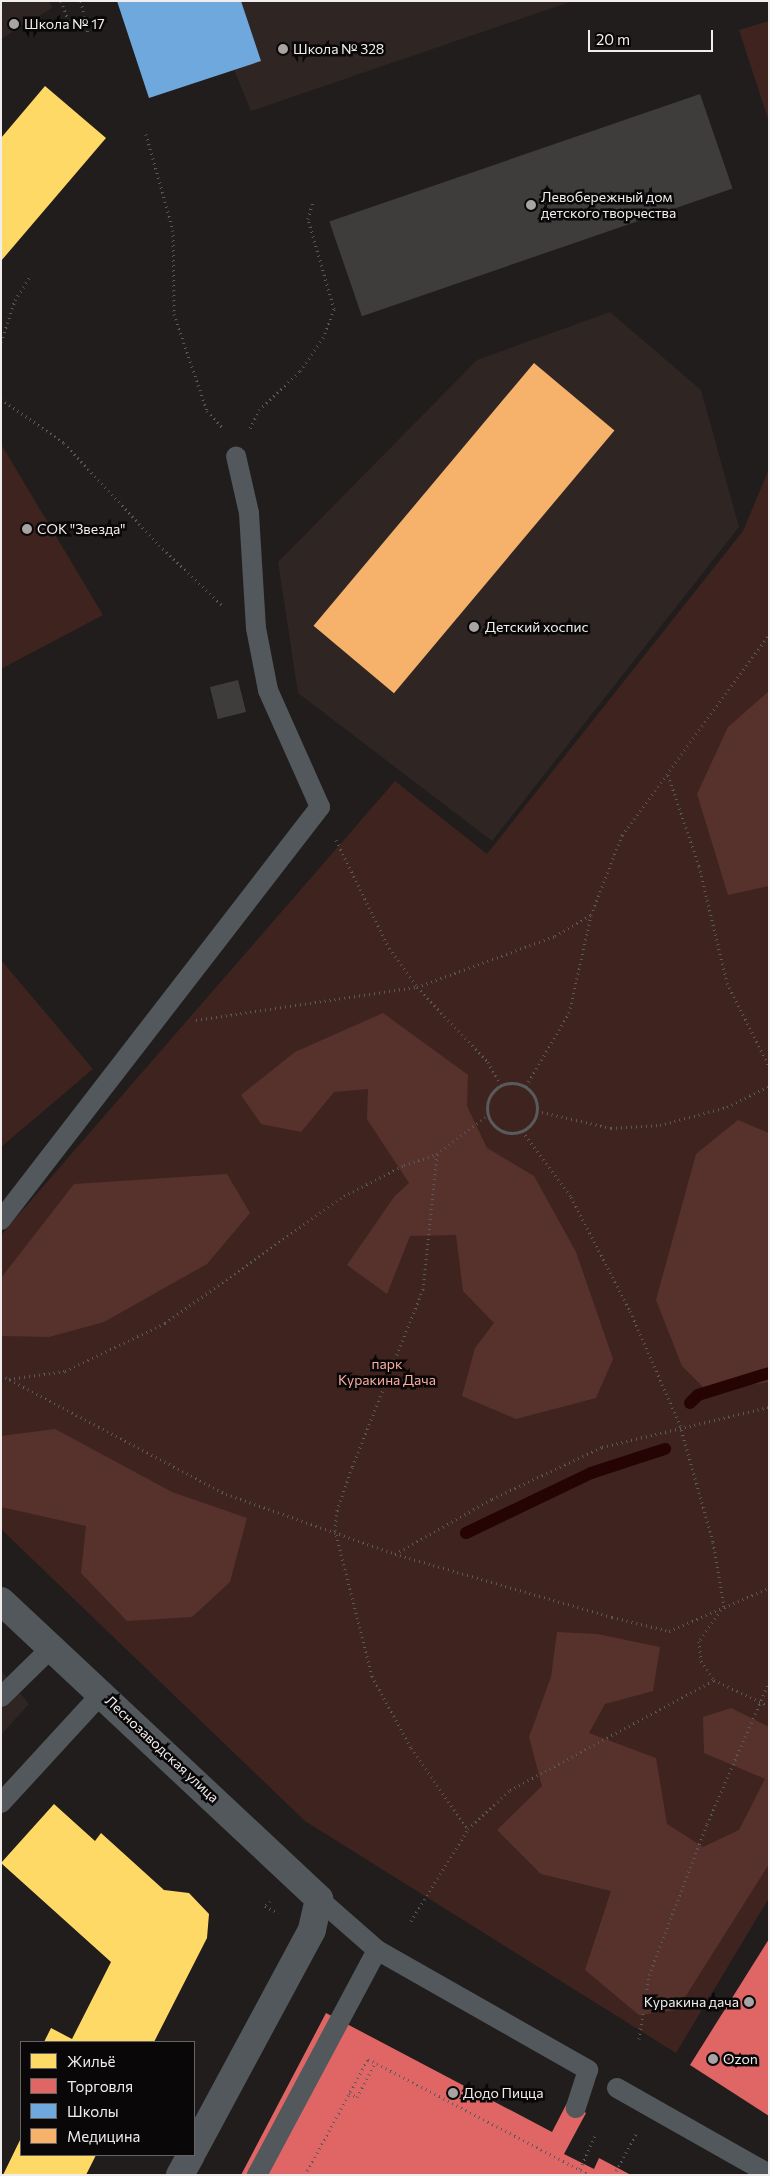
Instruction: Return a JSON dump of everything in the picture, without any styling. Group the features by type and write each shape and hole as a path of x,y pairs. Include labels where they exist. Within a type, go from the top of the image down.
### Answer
{"street":[{"name":"Леснозаводская улица","path":"1,1601 102,1693 319,1899"},
{"path":"195,2147 312,1930 319,1899"},
{"path":"180,2175 190,2156"}],"lane":[{"path":"1,1220 146,1029 320,807 268,690 256,628 249,513 236,456"},
{"path":"1,1697 51,1648"},
{"path":"1,1802 102,1693"},
{"path":"319,1899 377,1950 588,2070 576,2108"},
{"path":"257,2175 377,1950"},
{"path":"617,2088 769,2174"}],"path":[{"path":"61,1 73,33"},
{"path":"81,1 88,34"},
{"path":"146,134 173,230 174,314 207,411 219,419 236,456"},
{"path":"236,456 259,410 300,371 322,338 334,309 308,219 313,202"},
{"path":"1,342 15,300 31,274"},
{"path":"1,399 64,443 241,624 256,628"},
{"path":"526,1086 569,1013 591,915 622,835 668,776 769,635"},
{"path":"668,776 699,866 727,983 769,1066"},
{"path":"320,807 389,948 417,987 488,1062 500,1084"},
{"path":"146,1029 284,1004 417,987 463,974 554,936 591,915"},
{"path":"500,1084 526,1086 535,1097 537,1111 533,1123 522,1131 508,1133 495,1128 487,1116 487,1098 500,1084"},
{"path":"537,1111 611,1128 660,1125 727,1107 769,1086"},
{"path":"8,1379 65,1370 165,1323 344,1196 404,1164 438,1154 487,1116"},
{"path":"522,1131 571,1197 630,1311 680,1425 713,1542 724,1606 699,1641 701,1661 714,1680 769,1706"},
{"path":"438,1154 422,1289 352,1467 337,1510 335,1530 372,1676 412,1748 468,1829"},
{"path":"1,1375 226,1494 335,1530 395,1554 669,1631 769,1588"},
{"path":"395,1554 560,1466 602,1448 680,1425 769,1407"},
{"path":"411,1921 468,1829 510,1790 714,1680"},
{"path":"639,2039 649,1975 707,1824 762,1703 769,1682"},
{"path":"305,2175 368,2058 590,2175"},
{"path":"349,2093 357,2097 376,2062"},
{"path":"614,2175 651,2107"},
{"path":"580,2169 594,2138"},
{"path":"562,2167 565,2161"}],"shaded area":[{"name":"Школа № 17","path":"1,1 49,1 52,8 1,39"},
{"name":"Школа № 328","path":"117,1 573,1 251,111 234,70 149,98"},
{"name":"Детский хоспис","path":"610,312 701,390 739,527 492,841 298,693 278,562 477,360"},
{"path":"769,691 769,886 728,895 697,794 728,727"},
{"path":"383,1013 468,1075 467,1106 487,1148 534,1176 576,1252 613,1359 596,1398 516,1419 462,1396 475,1348 494,1323 463,1291 456,1235 410,1236 387,1294 347,1265 394,1197 409,1183 367,1119 368,1089 334,1092 301,1132 261,1124 241,1095 295,1052"},
{"path":"738,1120 769,1133 769,1382 706,1390 682,1366 656,1300 696,1154"},
{"path":"227,1174 250,1213 207,1264 104,1322 49,1337 1,1336 1,1278 74,1184"},
{"path":"55,1429 172,1492 247,1518 230,1582 192,1617 127,1621 81,1573 86,1526 1,1507 1,1436"},
{"path":"557,1632 597,1634 660,1647 653,1691 605,1704 589,1733 656,1758 667,1824 703,1847 739,1830 765,1779 704,1753 703,1717 731,1708 769,1727 769,1864 677,2010 639,2015 585,1970 611,1891 541,1874 497,1830 542,1786 529,1737 551,1677"},
{"path":"1,1670 29,1704 1,1735"}],"green space":[{"path":"769,21 769,122 739,30"},
{"name":"СОК \"Звезда\"","path":"1,444 103,615 1,669"},
{"name":"парк Куракина Дача","path":"769,469 769,1898 676,2053 305,1821 1,1529 1,1235 395,781 487,854 743,531"},
{"path":"1,960 93,1069 1,1147"}],"building: Жильё":[{"path":"45,86 106,138 1,261 1,138"},
{"path":"54,1804 95,1841 101,1833 164,1890 189,1893 209,1914 207,1938 155,2041 44,2041 51,2028 72,2039 111,1962 1,1863"},
{"path":"20,2140 20,2156 96,2156 86,2175 3,2175"}],"building: Торговля":[{"name":"Куракина дача","path":"769,1939 769,2116 690,2065"},
{"path":"326,2013 552,2132 567,2103 586,2113 564,2154 594,2169 599,2158 631,2175 241,2175"}],"building: Школы":[{"path":"117,1 241,1 261,61 149,98"}],"building: Медицина":[{"path":"534,363 614,430 394,693 314,626"}],"building: Прочее":[{"name":"Левобережный дом детского творчества","path":"700,94 733,189 362,316 329,222"},
{"path":"238,680 246,712 218,719 210,687"}],"waterway":[{"path":"690,1403 698,1395 769,1373"},
{"path":"466,1533 591,1473 665,1449"}],"place":[{"name":"Школа № 17","path":"14,24"},
{"name":"Школа № 328","path":"283,49"},
{"name":"Левобережный дом детского творчества","path":"531,205"},
{"name":"СОК \"Звезда\"","path":"27,529"},
{"name":"Детский хоспис","path":"474,627"},
{"name":"Куракина дача","path":"749,2002"},
{"name":"Ozon","path":"713,2059"},
{"name":"Додо Пицца","path":"453,2093"}]}
